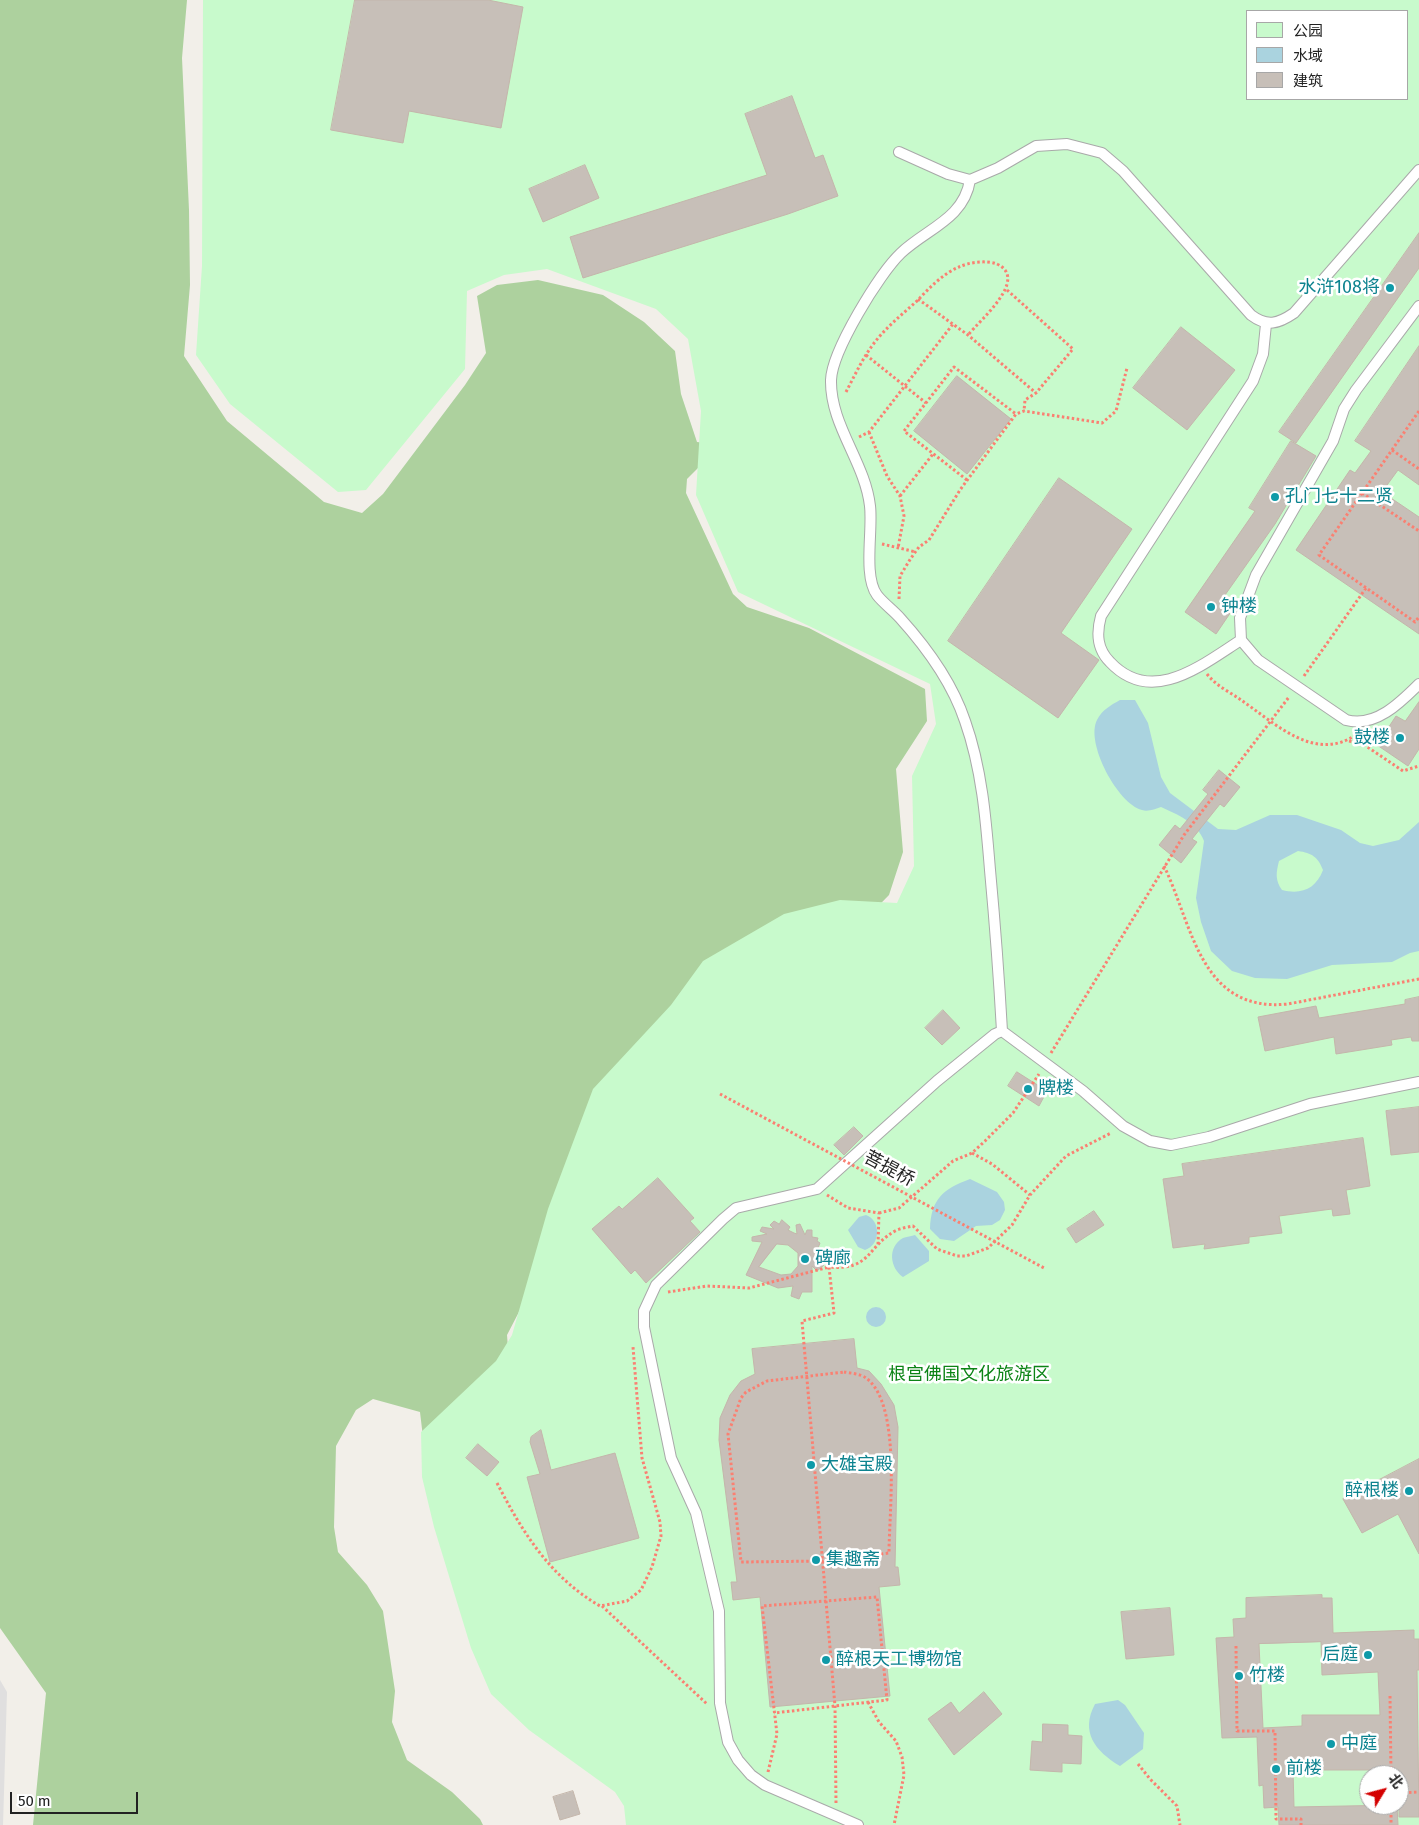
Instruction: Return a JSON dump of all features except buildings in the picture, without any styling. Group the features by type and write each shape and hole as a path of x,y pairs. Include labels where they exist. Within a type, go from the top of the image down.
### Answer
{"lane":[{"path":"899,152 948,174 970,180 998,168 1036,146 1067,144 1102,153 1123,171 1251,315 1266,324 1278,322 1294,313 1419,170"},
{"path":"970,180 967,195 953,213 901,253 879,280 856,318 835,361 831,380 836,410 862,473 870,504 870,571 875,593 901,619 950,683 966,722 976,760 984,801 1002,1031 1083,1091 1123,1126 1150,1141 1171,1145 1209,1137 1310,1104 1419,1082"},
{"path":"1419,306 1344,409 1333,441 1256,575 1240,618 1241,640 1263,664 1338,716 1354,722 1366,722 1394,706 1419,684"},
{"path":"1241,640 1202,666 1176,679 1152,681 1134,678 1116,668 1102,652 1098,629 1101,616 1253,381 1263,354 1266,324"},
{"path":"858,1825 766,1785 751,1775 738,1760 728,1742 722,1718 719,1611 696,1512 671,1458 644,1328 644,1311 650,1294 656,1285 736,1208 817,1189 937,1081 1002,1031"}],"path":[{"path":"836,410 866,355 880,336 918,299 959,266 976,262 994,263 1005,269 1009,278 1007,290 968,335"},
{"path":"1007,290 1073,349 1036,393 1025,400 1024,411"},
{"path":"918,299 968,335 1036,393"},
{"path":"846,438 862,436 870,432 953,324"},
{"path":"866,355 906,385 926,403"},
{"path":"967,480 904,431 954,367 1016,414"},
{"path":"901,619 900,576 916,552 929,540 967,480 1016,414 1024,411 1102,422 1116,411 1127,368"},
{"path":"1419,411 1319,555 1415,622 1419,617"},
{"path":"870,432 887,476 900,496 904,516 898,548"},
{"path":"1392,450 1419,469"},
{"path":"900,496 933,454"},
{"path":"1362,493 1419,531"},
{"path":"871,542 916,552"},
{"path":"1202,666 1211,680 1299,740 1311,744 1348,741 1363,744 1403,771 1419,766"},
{"path":"1348,741 1358,733 1366,722"},
{"path":"817,1189 848,1208 879,1213 899,1208 953,1161 972,1152 1013,1113 1045,1064 1164,865 1184,835 1215,796"},
{"path":"1164,865 1179,898 1189,933 1201,959 1226,988 1240,997 1267,1006 1274,1006 1327,998 1419,979"},
{"name":"菩提桥","path":"720,1094 1044,1268"},
{"path":"650,1294 706,1286 750,1288 830,1267 844,1268 858,1264 896,1230 913,1226 937,1249 957,1256 966,1256 988,1248 1012,1225 1030,1195 1066,1156 1101,1140 1123,1126"},
{"path":"972,1152 992,1164 1030,1195"},
{"path":"878,1246 879,1213"},
{"path":"830,1267 834,1313 802,1320 835,1706 836,1816"},
{"path":"602,1606 627,1601 641,1590 652,1567 661,1536 660,1522 642,1458 634,1366 633,1346 644,1328"},
{"path":"844,1372 865,1377 875,1387 885,1408 890,1434 889,1553 823,1562 741,1562 728,1434 741,1398 746,1392 767,1382 844,1372"},
{"path":"497,1483 519,1524 544,1560 580,1595 602,1606 722,1718"},
{"path":"766,1785 777,1734 774,1712 762,1606 877,1597 886,1700 774,1712"},
{"path":"1236,1646 1237,1731 1275,1731 1276,1819 1301,1819 1301,1825"},
{"path":"1390,1696 1391,1765"},
{"path":"868,1702 879,1722 896,1741 902,1757 904,1775 894,1825"},
{"path":"1138,1764 1150,1779 1178,1806 1180,1825"}],"shaded area":[{"path":"0,1680 7,1692 3,1825 0,1825"}],"green space":[{"path":"0,0 187,0 182,58 189,210 190,285 184,356 227,421 324,502 362,513 383,494 465,385 486,353 477,296 497,285 538,280 603,295 644,322 675,351 681,394 697,442 742,447 703,463 687,479 686,493 733,594 747,607 809,628 925,689 927,721 896,769 903,852 889,895 562,1229 507,1335 509,1361 630,1807 427,1471 420,1412 373,1399 356,1410 336,1446 334,1527 338,1552 367,1585 383,1611 395,1691 392,1722 407,1760 452,1792 480,1819 483,1825 33,1825 46,1693 0,1628"},
{"name":"根宫佛国文化旅游区","path":"203,0 1419,0 1419,1825 626,1825 624,1806 615,1792 529,1730 491,1694 471,1648 434,1527 422,1477 421,1432 496,1361 512,1335 548,1209 593,1089 671,1005 703,961 784,914 840,900 897,903 914,866 912,776 936,724 930,684 738,592 696,495 701,411 688,339 656,309 547,269 504,275 467,291 465,369 366,490 338,492 230,404 196,355 202,266"}],"water":[{"path":"1120,700 1135,700 1148,723 1161,777 1170,793 1218,829 1236,830 1270,815 1297,815 1341,830 1360,843 1373,846 1399,840 1419,822 1419,951 1410,953 1392,962 1332,965 1287,979 1255,978 1232,971 1211,951 1201,922 1196,898 1204,841 1201,834 1192,824 1161,807 1144,811 1133,805 1123,797 1114,785 1100,757 1096,743 1095,730 1097,720 1104,711","holes":["1298,851 1311,854 1319,862 1323,870 1320,877 1307,889 1295,892 1282,890 1277,876 1279,861"]},
{"path":"970,1179 997,1192 1004,1202 1005,1210 1000,1220 992,1225 976,1226 954,1241 940,1239 930,1229 936,1203 946,1191"},
{"path":"866,1215 874,1222 877,1232 874,1243 865,1250 858,1247 848,1230 859,1217"},
{"path":"915,1235 929,1251 929,1261 903,1277 893,1263 894,1247 903,1238"},
{"path":"872,1307 880,1307 886,1313 886,1321 880,1327 872,1327 866,1321 866,1313"},
{"path":"1118,1700 1125,1705 1144,1733 1143,1749 1120,1766 1103,1754 1097,1747 1092,1740 1089,1723 1095,1704"}],"place":[{"name":"水浒108将","path":"1390,288"},
{"name":"孔门七十二贤","path":"1275,497"},
{"name":"钟楼","path":"1211,607"},
{"name":"鼓楼","path":"1400,738"},
{"name":"牌楼","path":"1028,1089"},
{"name":"碑廊","path":"805,1259"},
{"name":"大雄宝殿","path":"811,1465"},
{"name":"醉根楼","path":"1409,1491"},
{"name":"集趣斋","path":"816,1560"},
{"name":"后庭","path":"1368,1655"},
{"name":"醉根天工博物馆","path":"826,1660"},
{"name":"竹楼","path":"1239,1676"},
{"name":"中庭","path":"1331,1744"},
{"name":"前楼","path":"1276,1769"}]}
